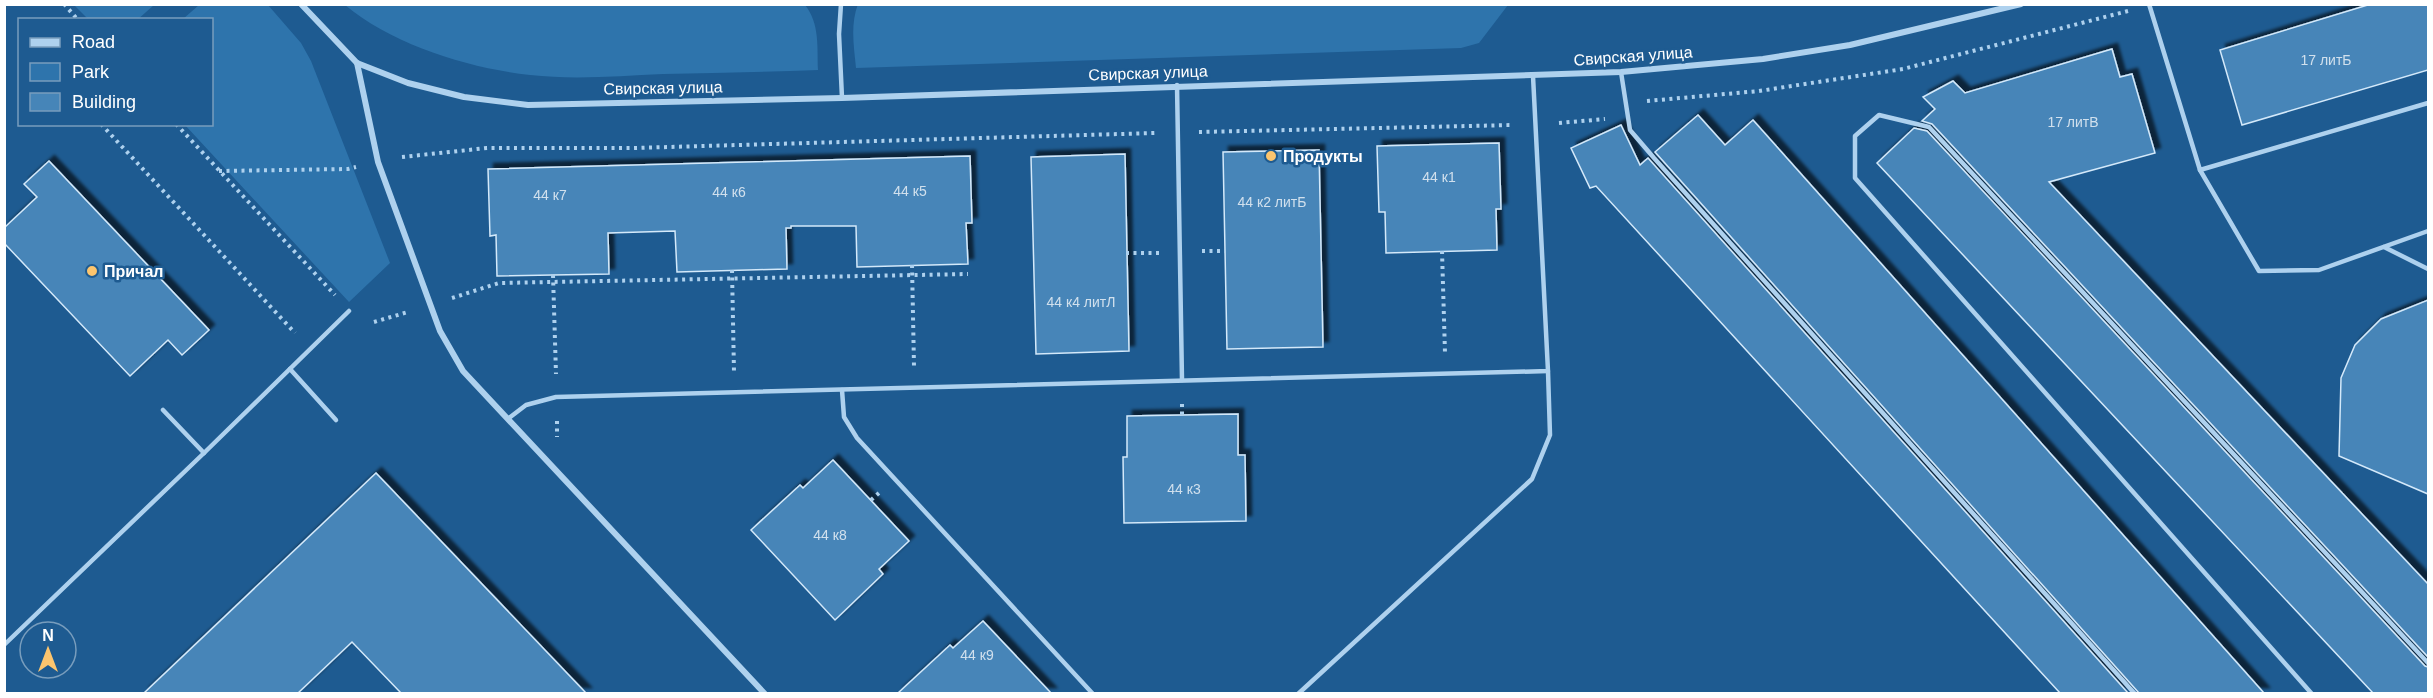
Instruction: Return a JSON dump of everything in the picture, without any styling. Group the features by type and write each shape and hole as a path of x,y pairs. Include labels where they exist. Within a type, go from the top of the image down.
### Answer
{"street":[{"name":"Свирская улица","path":"301,4 357,63 408,83 464,97 528,105 842,98 1177,85 1621,72 1763,59 1850,45 2021,4"},
{"path":"357,63 378,162 440,331 463,371 765,693"}],"lane":[{"path":"841,4 839,34 842,98"},
{"path":"2149,5 2200,170 2259,271 2319,270 2428,231"},
{"path":"1621,72 1630,130 1653,158 2135,693"},
{"path":"1298,693 1533,479 1550,435 1533,76"},
{"path":"1177,85 1182,380"},
{"path":"2200,170 2428,103"},
{"path":"2312,693 1855,178 1855,136 1880,115 1929,127 2428,663"},
{"path":"2384,247 2428,269"},
{"path":"4,645 349,311"},
{"path":"290,369 336,420"},
{"path":"509,418 526,405 556,397 1548,371"},
{"path":"842,390 844,417 857,438 1093,693"},
{"path":"163,410 204,453"}],"path":[{"path":"64,4 76,18"},
{"path":"1626,103 1760,90 1903,69 2149,5"},
{"path":"219,171 348,169 398,157 487,148 634,148 1535,124 1628,116"},
{"path":"103,126 310,349"},
{"path":"178,126 349,311"},
{"path":"1442,251 1446,373"},
{"path":"912,265 915,388"},
{"path":"732,270 735,393"},
{"path":"499,283 968,274"},
{"path":"553,275 557,438"}],"green space":[{"path":"858,4 1508,5 1479,43 1461,48 856,68 853,28"},
{"path":"74,5 154,5 139,18 87,18"},
{"path":"199,5 268,5 301,43 311,61 390,263 349,302 186,126 213,126 213,18 184,18"},
{"path":"345,5 805,5 815,28 818,70 596,77 563,77 506,72 457,60 408,43 385,32"}],"building":[{"path":"2371,4 2428,4 2428,70 2242,125 2220,50"},
{"path":"2112,49 2120,77 2132,74 2155,153 2049,182 2428,584 2428,657 1932,124 1922,121 1935,109 1923,97 1953,81 1965,93"},
{"path":"1698,115 1725,145 1753,120 2264,693 2139,693 1655,152"},
{"path":"1621,125 1640,165 1648,158 2128,693 2060,693 1596,186 1590,188 1571,148"},
{"path":"1914,128 1927,131 2428,667 2428,693 2373,693 1877,163"},
{"path":"1499,143 1501,209 1496,209 1497,250 1386,253 1385,212 1379,212 1377,146"},
{"path":"1319,150 1323,347 1227,349 1223,152"},
{"path":"1125,154 1129,351 1036,354 1031,157"},
{"path":"970,156 972,223 966,223 968,264 857,267 856,226 791,226 791,228 786,228 787,269 677,272 675,231 608,233 609,274 497,276 496,235 490,236 488,169"},
{"name":"Причал","path":"49,161 209,330 182,355 168,340 130,376 4,243 4,228 37,197 24,184"},
{"path":"2428,300 2428,494 2339,456 2341,378 2355,345 2381,319"},
{"path":"1238,414 1238,455 1245,455 1246,521 1124,523 1123,457 1127,457 1127,416"},
{"path":"833,460 909,541 879,569 883,574 835,620 751,530 800,485 803,488"},
{"path":"376,473 586,693 401,693 352,642 298,693 144,693"},
{"path":"983,621 1051,693 898,693 950,645 953,648"}],"place":[{"name":"Продукты","path":"1271,156"},
{"name":"Причал","path":"92,271"}]}
